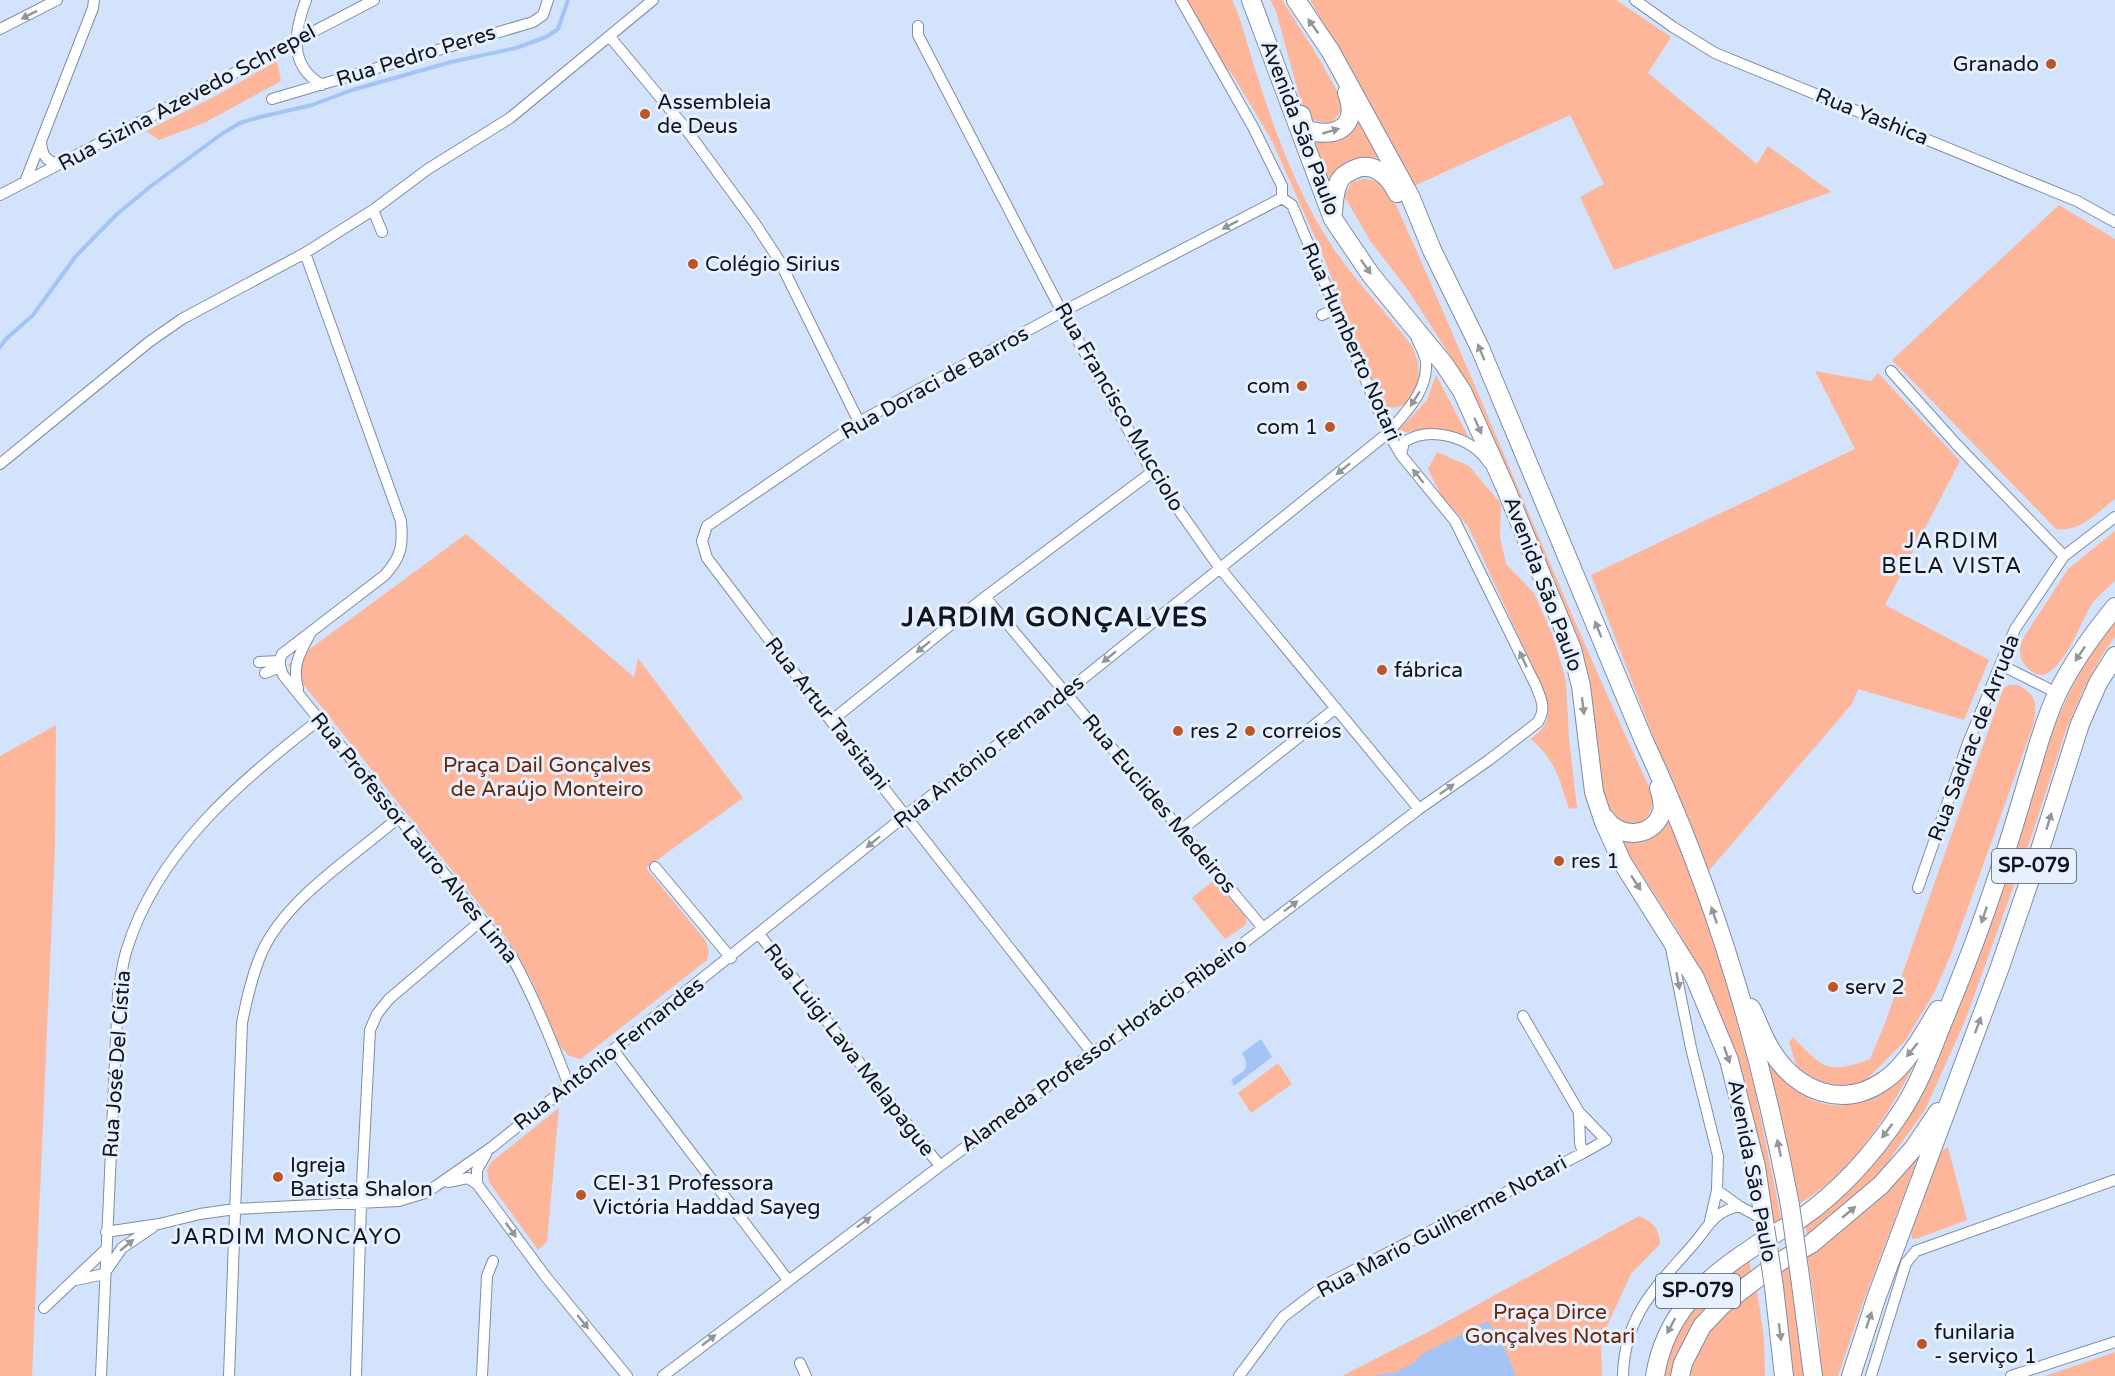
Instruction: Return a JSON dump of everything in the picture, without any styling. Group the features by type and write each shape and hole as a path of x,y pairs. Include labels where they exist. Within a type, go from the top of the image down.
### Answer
{"main road":[{"name":"Avenida São Paulo","path":"1251,0 1333,219 1371,274 1444,364 1462,391 1506,489 1572,649 1581,686 1594,792 1604,822 1622,862 1695,978 1729,1060 1756,1167 1768,1227 1784,1376"},
{"path":"1261,0 1305,129 1325,135 1339,130 1346,124 1351,114 1349,97 1331,52"},
{"name":"Avenida São Paulo","path":"1296,0 1331,52 1410,196 1432,250 1473,332 1700,872 1733,971 1779,1145 1790,1205 1813,1376"},
{"path":"1333,219 1335,192 1340,178 1354,169 1369,166 1380,171 1392,183 1444,292 1458,303"},
{"name":"SP-079","path":"1655,1376 1662,1344 1673,1321 1689,1299 1716,1274 1753,1247 1768,1227 1801,1218 1858,1169 1901,1113 1921,1078 1966,966 1999,873 2042,734 2058,693 2074,662 2098,627 2115,608"},
{"name":"SP-079","path":"1851,1376 1877,1296 1958,1080 2038,856 2079,724 2098,683 2115,656"},
{"path":"1594,792 1607,822 1617,831 1632,834 1646,830 1654,824 1662,812 1662,801 1658,780 1644,741"},
{"name":"SP-079","path":"1733,971 1772,1051 1789,1072 1811,1089 1834,1096 1861,1094 1887,1080 1916,1047 1966,966"},
{"name":"SP-079","path":"1680,1376 1683,1363 1702,1326 1722,1305 1779,1262 1803,1249 1881,1185 1913,1149 1958,1080"}],"street":[{"path":"0,29 57,0"},
{"path":"25,182 93,8 94,0"},
{"path":"306,0 296,42 298,57 310,78 322,84"},
{"name":"Rua Sizina Azevedo Schrepel","path":"0,195 374,0"},
{"name":"Rua Pedro Peres","path":"272,99 533,22 543,15 548,0"},
{"path":"0,464 182,319 305,254 373,210 428,169 510,118 653,0"},
{"name":"Rua Humberto Notari","path":"1181,0 1253,127 1282,186 1282,198 1292,205 1388,433 1401,454 1455,521 1536,686 1543,713"},
{"name":"Rua Yashica","path":"1635,0 1715,53 2077,201 2115,222"},
{"name":"Rua Francisco Mucciolo","path":"918,26 918,35 1062,312 1152,472 1220,567 1419,809"},
{"path":"610,37 683,125 779,260 860,422"},
{"path":"41,140 44,156 48,161 56,163 66,161"},
{"name":"Rua Doraci de Barros","path":"702,541 707,526 860,422 1062,312 1282,198"},
{"path":"373,210 382,232"},
{"path":"265,673 279,664 282,654 385,575 396,563 403,544 401,521 305,254"},
{"path":"1322,315 1335,309"},
{"name":"Rua Antônio Fernandes","path":"106,1232 235,1209 399,1201 436,1186 492,1147 614,1051 906,815 1065,693 1388,433 1411,406 1425,384 1426,360 1411,325"},
{"path":"1891,370 1957,445 2064,556"},
{"path":"1401,454 1404,442 1414,435 1444,435 1473,447 1483,456 1506,489"},
{"path":"831,721 986,597 1152,472"},
{"name":"Rua Sadrac de Arruda","path":"1918,888 1968,743 2015,629 2064,556 2115,517"},
{"name":"Rua Artur Tarsitani","path":"702,541 707,558 831,721 1092,1053"},
{"name":"Rua Euclides Medeiros","path":"986,597 1263,927"},
{"path":"298,692 295,677 296,661 312,630"},
{"path":"259,662 279,664"},
{"name":"Rua Professor Lauro Alves Lima","path":"279,664 283,675 512,957 531,991 569,1086"},
{"path":"2001,665 2058,693"},
{"path":"1181,830 1336,708"},
{"name":"Alameda Professor Horácio Ribeiro","path":"663,1376 940,1166 1092,1053 1165,1003 1419,809 1489,760 1538,722 1543,713"},
{"name":"Rua José Del Cístia","path":"101,1376 118,994 127,949 142,912 178,850 213,811 253,774 319,720"},
{"path":"229,1376 242,1023 250,982 263,951 280,923 309,892 399,817"},
{"path":"655,867 730,958"},
{"path":"356,1376 361,1203 370,1030 377,1014 389,999 482,920"},
{"path":"1663,925 1671,947 1691,1048 1714,1138 1719,1172 1710,1221"},
{"name":"Rua Luigi Lava Melapague","path":"759,934 940,1166"},
{"path":"1523,1016 1579,1112 1580,1143 1583,1153"},
{"path":"614,1051 788,1280"},
{"name":"Rua Mario Guilherme Notari","path":"1239,1376 1283,1317 1325,1285 1606,1140 1579,1112"},
{"name":"Rua Antônio Fernandes","path":"477,1184 477,1170 483,1157 492,1147"},
{"name":"Rua Antônio Fernandes","path":"436,1186 468,1178 477,1184"},
{"path":"1871,1376 1906,1263 1916,1251 2115,1180"},
{"path":"477,1184 546,1276 627,1376"},
{"path":"1717,1190 1768,1227"},
{"path":"1623,1376 1626,1349 1643,1304 1710,1221 1721,1211 1739,1206"},
{"name":"Rua Antônio Fernandes","path":"104,1274 122,1248 159,1224"},
{"path":"44,1308 105,1250"},
{"path":"482,1376 487,1275 493,1261"},
{"path":"76,1280 104,1274"},
{"path":"76,1280 93,1286 104,1296"},
{"path":"2011,1376 2115,1342"},
{"path":"800,1363 806,1376"}],"green space":[{"path":"1186,0 1232,0 1278,136 1317,222 1343,262 1412,346 1418,364 1418,380 1413,395 1402,405 1387,407 1377,395 1322,253 1272,141 1234,77 1216,55"},
{"path":"1270,0 1282,0 1341,98 1341,111 1332,123 1312,119 1303,110 1276,11"},
{"path":"1310,0 1616,0 1671,37 1648,73 1757,164 1768,146 1831,192 1614,270 1580,197 1604,184 1570,115 1414,186"},
{"path":"277,61 281,81 204,123 159,140 146,131 212,98"},
{"path":"1359,120 1379,158 1349,161 1338,168 1327,181 1312,143 1334,138"},
{"path":"1363,179 1378,182 1390,192 1585,644 1652,793 1651,810 1642,822 1635,826 1620,824 1609,812 1600,777 1593,732 1477,404 1461,373 1408,290 1371,242 1344,196 1352,182"},
{"path":"2059,205 2115,239 2115,499 2080,525 2064,529 2056,529 1892,360"},
{"path":"1815,371 1871,381 1878,373 1960,461 1885,605 1989,660 1964,720 1858,689 1852,704 1706,874 1591,575 1855,449"},
{"path":"1436,375 1468,436 1427,430 1396,433 1427,400"},
{"path":"1437,452 1469,466 1501,504 1500,537 1506,564 1534,593 1553,636 1566,681 1569,738 1577,808 1569,809 1551,763 1531,739 1542,729 1547,720 1548,709 1545,694 1468,526 1441,495 1428,469"},
{"path":"2115,531 2115,581 2092,604 2064,657 2054,668 2044,674 2034,673 2021,659 2022,640 2068,569"},
{"name":"Praça Dail Gonçalves de Araújo Monteiro","path":"466,534 634,677 638,658 743,798 646,868 706,941 709,952 707,960 581,1059 569,1056 560,1046 530,977 507,939 288,665"},
{"path":"2115,617 2115,637 2084,688 2065,733 2032,835 1965,1021 1925,1110 1884,1167 1852,1201 1807,1239 1805,1223 1879,1154 2019,835 2052,732 2070,691 2090,654"},
{"path":"2009,685 2018,685 2032,697 2035,705 2034,723 1952,952 1934,993 1905,1041 1866,1080 1849,1087 1830,1087 1812,1080 1797,1068 1789,1042 1793,1037 1819,1062 1827,1066 1844,1067 1870,1059 1884,1026 2003,689"},
{"path":"56,725 55,847 32,1376 0,1376 0,756"},
{"path":"1671,815 1714,937 1755,1090 1782,1223 1772,1231 1703,978 1675,926 1617,836 1633,842 1648,839 1661,830"},
{"path":"1214,880 1245,916 1247,922 1225,939 1192,898"},
{"path":"1930,1033 1891,1105 1859,1152 1820,1190 1797,1205 1785,1134 1758,1044 1784,1078 1805,1096 1831,1105 1847,1105 1869,1100 1888,1087"},
{"path":"1278,1063 1292,1084 1251,1113 1238,1093"},
{"path":"559,1108 547,1242 538,1250 489,1182 487,1171 490,1163"},
{"path":"1926,1136 1861,1308 1838,1376 1821,1376 1819,1334 1807,1253"},
{"path":"1948,1147 1967,1220 1912,1239 1911,1229 1937,1154"},
{"name":"Praça Dirce Gonçalves Notari","path":"1639,1216 1655,1227 1660,1244 1631,1274 1601,1339 1602,1376 1342,1376 1426,1333"},
{"path":"1749,1256 1751,1271 1723,1293 1674,1376 1661,1376 1674,1336 1702,1296"},
{"path":"1790,1267 1805,1376 1791,1376 1780,1270"},
{"path":"1755,1289 1764,1339 1765,1376 1687,1376 1703,1334 1727,1310"},
{"path":"2115,1352 2115,1376 2045,1376"}],"water":[{"path":"1261,1039 1272,1057 1234,1086 1231,1080 1246,1066 1242,1053"},
{"path":"1488,1321 1508,1356 1516,1376 1372,1376 1396,1372 1413,1363 1422,1354"}],"waterway":[{"path":"0,347 33,315 76,256 116,215 223,133 240,123 260,117 312,105 352,90 451,62 516,48 546,37 558,29 568,0"}],"place":[{"name":"Granado","path":"2051,64"},
{"name":"Assembleia de Deus","path":"645,114"},
{"name":"Colégio Sirius","path":"693,264"},
{"name":"com","path":"1302,386"},
{"name":"com 1","path":"1330,427"},
{"name":"fábrica","path":"1382,670"},
{"name":"res 2","path":"1178,731"},
{"name":"correios","path":"1250,731"},
{"name":"res 1","path":"1559,861"},
{"name":"serv 2","path":"1833,987"},
{"name":"Igreja Batista Shalon","path":"278,1177"},
{"name":"CEI-31 Professora Victória Haddad Sayeg","path":"581,1195"},
{"name":"funilaria - serviço 1","path":"1922,1344"}],"district":[{"name":"JARDIM BELA VISTA","path":"1952,554"},
{"name":"JARDIM GONÇALVES","path":"1055,617"},
{"name":"JARDIM MONCAYO","path":"287,1237"}]}
